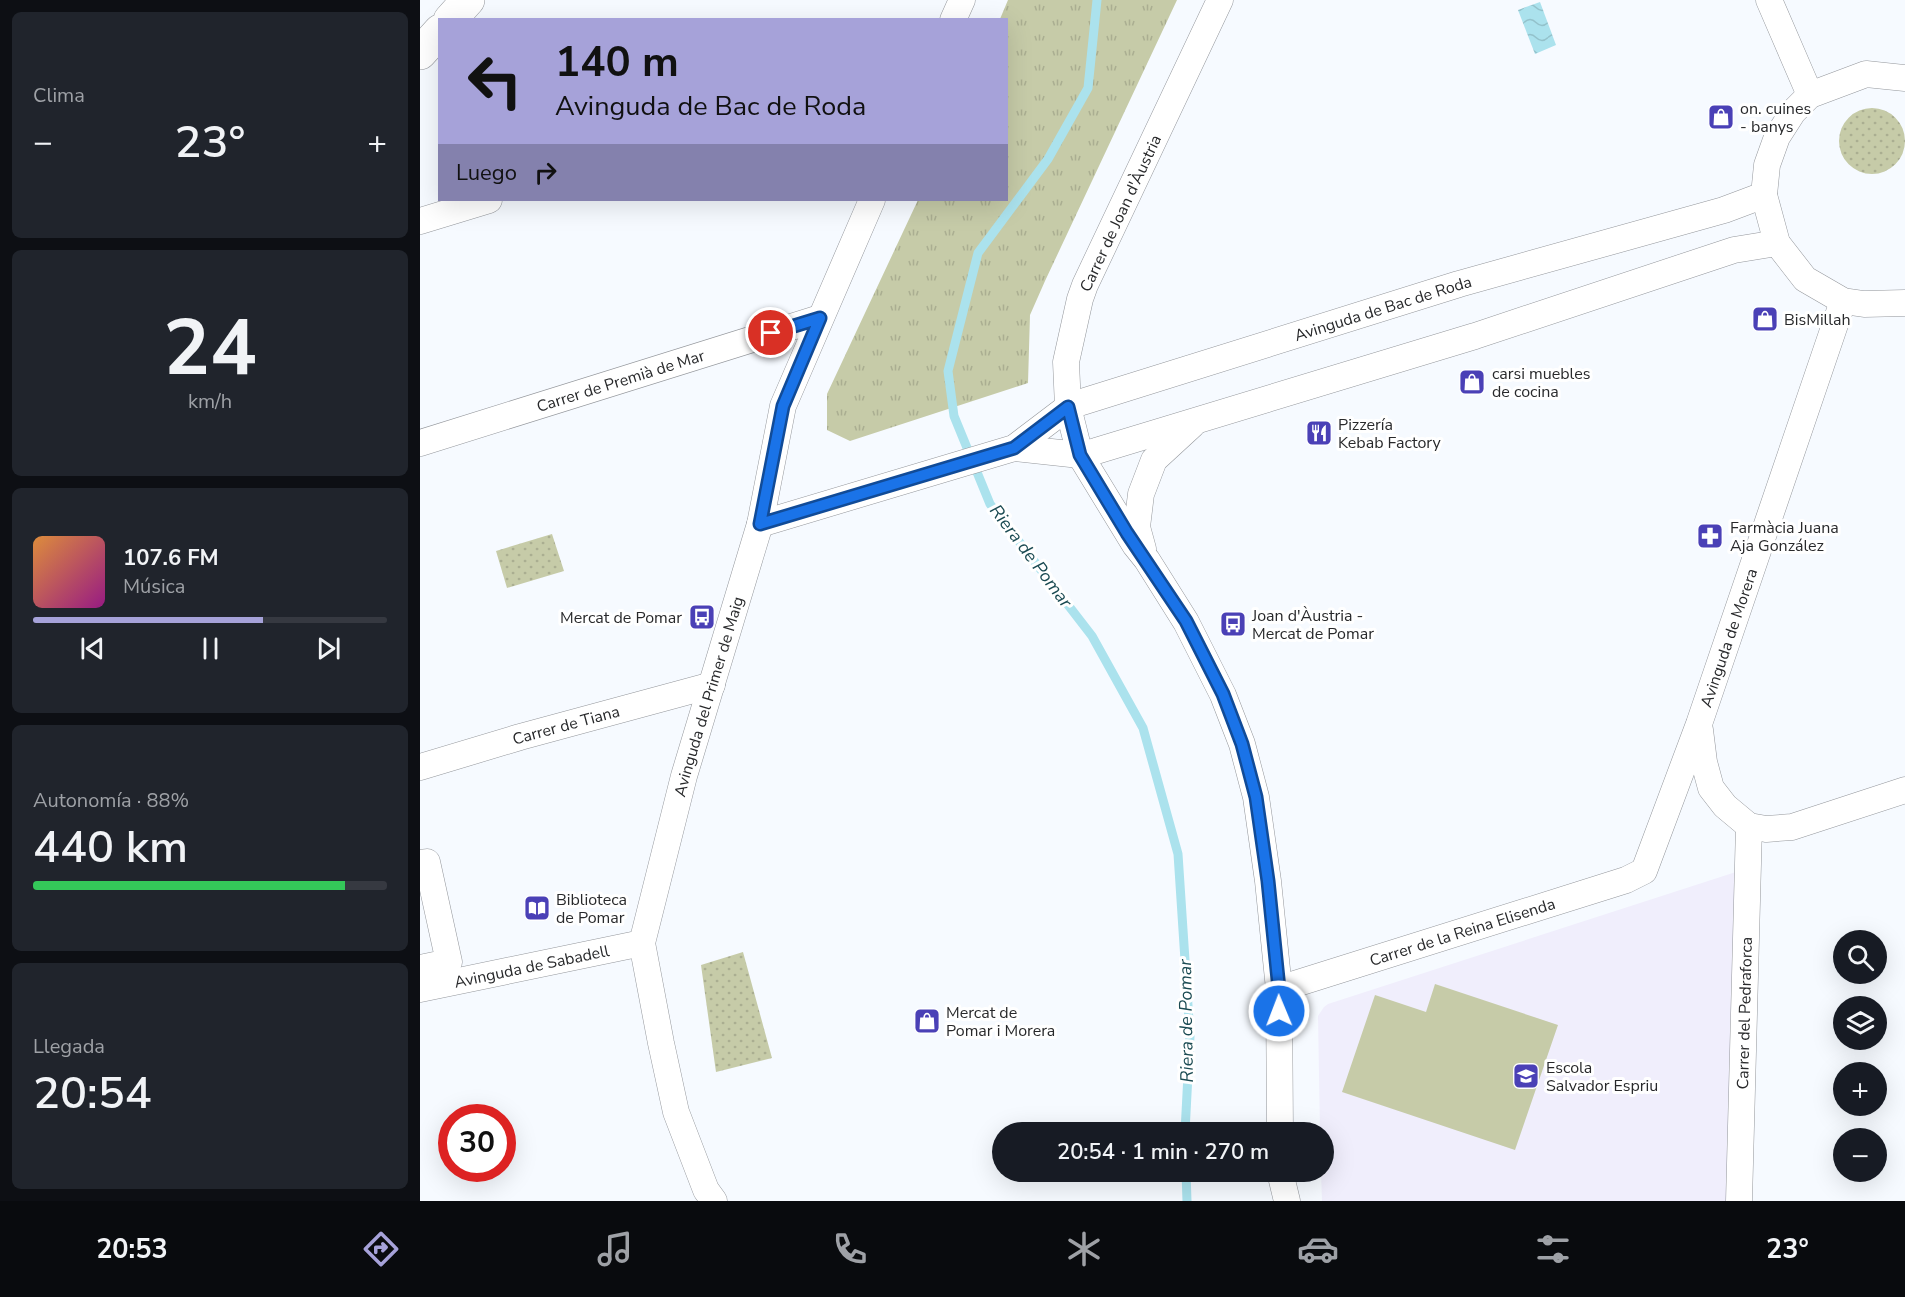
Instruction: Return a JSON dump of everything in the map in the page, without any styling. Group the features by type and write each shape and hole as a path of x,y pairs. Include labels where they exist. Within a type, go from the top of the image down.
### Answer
{"street":[{"path":"452,18 468,0"},
{"path":"954,18 962,0"},
{"name":"Carrer de Joan d'Àustria","path":"1220,0 1080,299 1066,362 1068,407 1080,455 1127,533 1186,621 1223,694 1242,744 1256,797 1268,881 1279,989 1280,1122"},
{"path":"1769,0 1810,95"},
{"path":"420,53 438,33"},
{"path":"1905,78 1866,74 1810,95 1793,112 1777,137 1767,165 1764,195 1777,243 1804,279 1843,301 1864,304 1905,303"},
{"name":"Avinguda de Bac de Roda","path":"760,524 1014,448 1068,407 1459,284 1724,210 1764,195"},
{"path":"420,221 486,201"},
{"name":"Avinguda del Primer de Maig","path":"714,1201 706,1190 676,1112 642,943 684,776 760,524 783,406 872,201"},
{"name":"Avinguda de Bac de Roda","path":"1014,448 1080,455 1475,336 1734,250 1777,243"},
{"name":"Avinguda de Morera","path":"1644,871 1699,724 1843,301"},
{"name":"Carrer de Premià de Mar","path":"420,443 820,318"},
{"name":"Carrer de Joan d'Àustria","path":"1147,560 1137,527 1141,494 1154,460 1199,419"},
{"name":"Carrer de Tiana","path":"420,767 520,737 712,685"},
{"path":"1699,724 1704,762 1711,788 1725,806 1749,826 1766,829 1792,827 1905,790"},
{"name":"Carrer del Pedraforca","path":"1739,1201 1749,826"},
{"path":"420,863 427,862 449,962 420,968"},
{"name":"Carrer de la Reina Elisenda","path":"1279,989 1626,880 1644,871"},
{"name":"Avinguda de Sabadell","path":"420,988 642,943"},
{"path":"1273,1201 1278,1182"},
{"path":"1282,1182 1287,1201"}],"shaded area":[{"name":"Escola Salvador Espriu","path":"1739,871 1728,1201 1322,1201 1321,1182 1334,1182 1334,1122 1320,1122 1318,1016 1328,1004"}],"green space":[{"path":"1008,0 1177,0 1030,315 1028,383 850,441 827,430 827,394 918,201 1008,201 1008,18 1000,18"},
{"path":"1872,108 1885,110 1895,118 1903,128 1905,141 1903,154 1895,164 1885,172 1872,174 1859,172 1849,164 1841,154 1839,141 1841,128 1849,118 1859,110"},
{"path":"552,534 564,571 507,588 496,551"},
{"path":"743,952 772,1058 716,1072 701,965"},
{"path":"1435,984 1558,1025 1515,1150 1342,1092 1375,995 1426,1012"}],"water":[{"path":"1540,2 1556,45 1535,54 1518,10"}],"waterway":[{"name":"Riera de Pomar","path":"1097,0 1088,88 1048,159 978,253 948,371 954,416 990,504 1092,636 1143,728 1178,854 1190,1036 1186,1122"},
{"name":"Riera de Pomar","path":"1186,1182 1187,1201"}],"place":[{"name":"on. cuines - banys","path":"1721,117"},
{"name":"BisMillah","path":"1765,319"},
{"name":"carsi muebles de cocina","path":"1472,382"},
{"name":"Pizzería Kebab Factory","path":"1319,433"},
{"name":"Farmàcia Juana Aja González","path":"1710,536"},
{"name":"Mercat de Pomar","path":"702,617"},
{"name":"Joan d'Àustria - Mercat de Pomar","path":"1233,624"},
{"name":"Biblioteca de Pomar","path":"537,908"},
{"name":"Mercat de Pomar i Morera","path":"927,1021"},
{"name":"Escola Salvador Espriu","path":"1526,1076"}],"route":[{"path":"771,333 820,318 783,406 760,524 1014,448 1068,407 1080,455 1127,533 1186,621 1223,694 1242,744 1256,797 1268,881 1279,989 1279,1011"}]}
